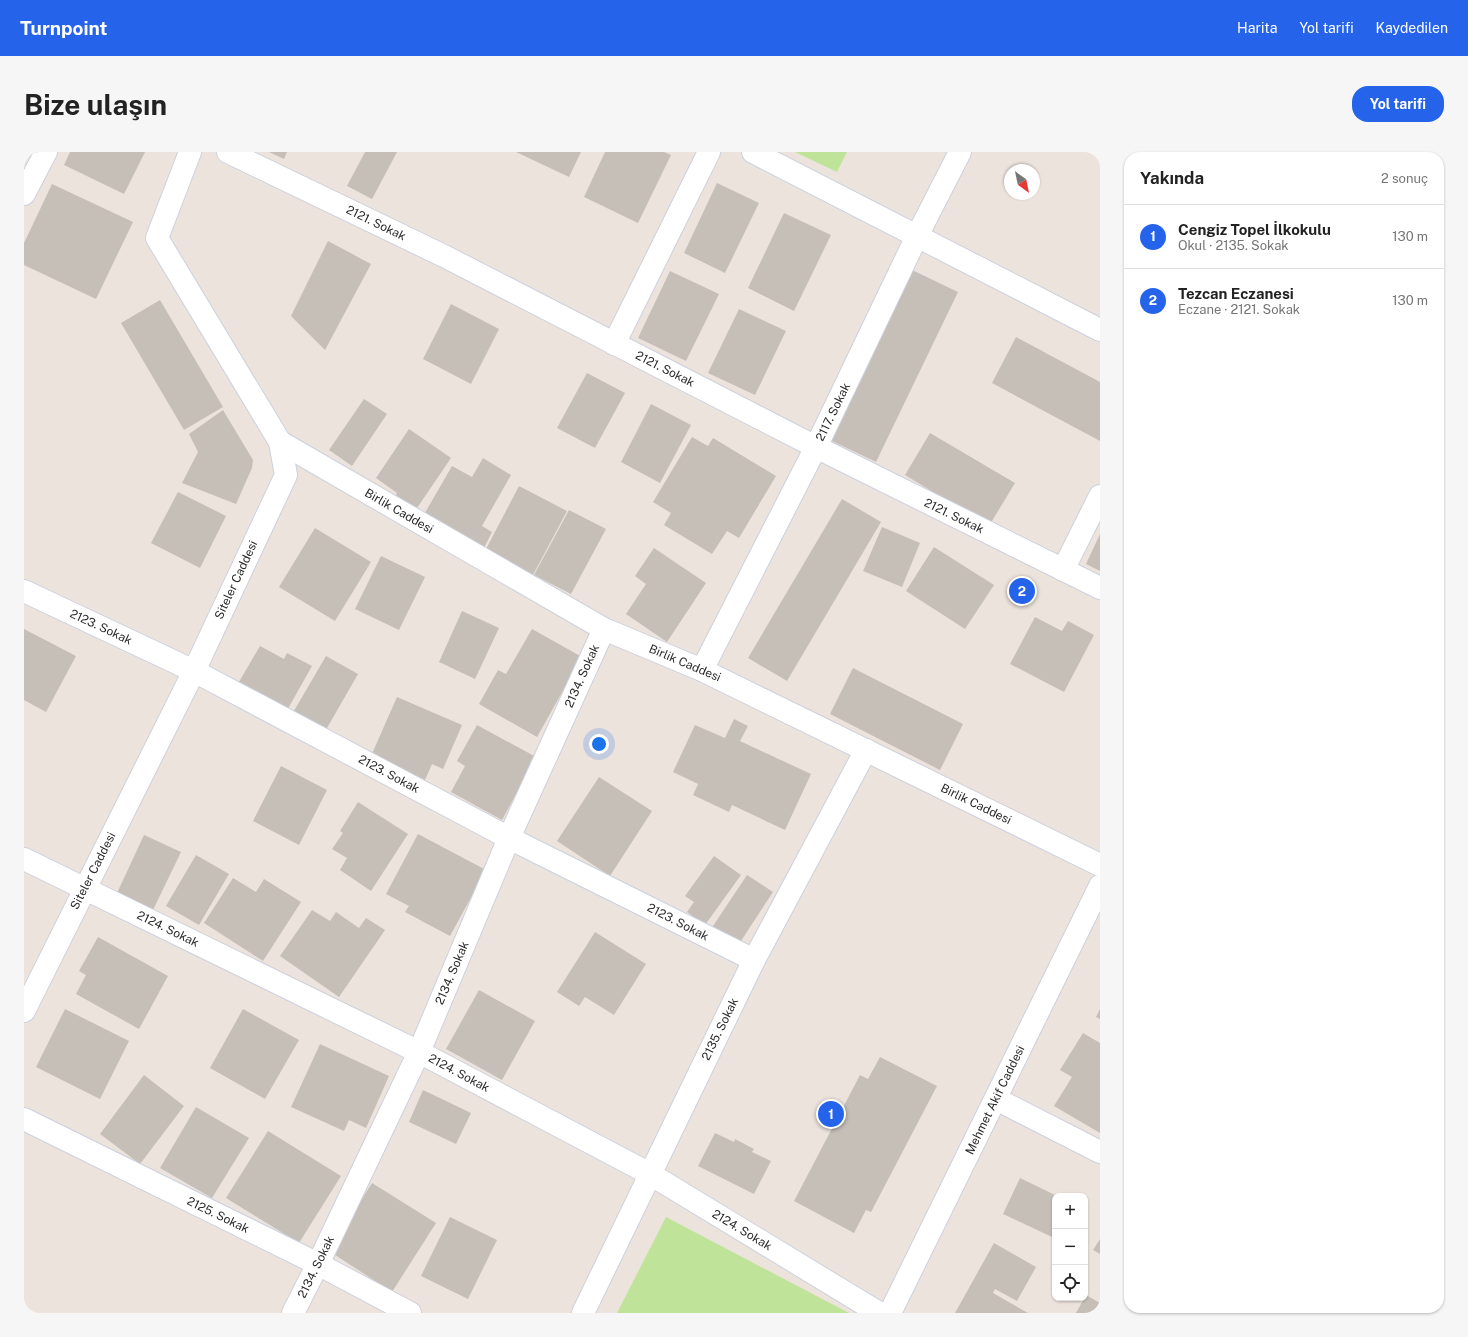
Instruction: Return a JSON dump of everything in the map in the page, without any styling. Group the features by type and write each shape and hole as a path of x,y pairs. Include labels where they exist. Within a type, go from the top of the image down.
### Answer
{"street":[{"path":"24,194 46,152"},
{"name":"Siteler Caddesi","path":"24,1011 84,888 194,671 286,475 280,442 157,238 190,152"},
{"name":"2121. Sokak","path":"228,152 444,256 816,447 1100,588"},
{"path":"614,344 709,152"},
{"path":"753,152 1100,330"},
{"name":"2117. Sokak","path":"702,670 816,447 917,236 960,152"},
{"name":"Birlik Caddesi","path":"280,442 604,629 702,670 1100,865"},
{"path":"1063,570 1100,496"},
{"name":"2123. Sokak","path":"24,591 194,671 509,838 754,960"},
{"name":"2134. Sokak","path":"292,1313 318,1264 419,1052 509,838 604,629"},
{"name":"2135. Sokak","path":"582,1313 754,960 866,750"},
{"name":"2124. Sokak","path":"24,859 419,1052 650,1174 879,1313"},
{"name":"Mehmet Akif Caddesi","path":"890,1313 1100,886"},
{"path":"996,1099 1100,1152"},
{"name":"2125. Sokak","path":"24,1119 318,1264 410,1313"}],"green space":[{"path":"795,152 847,152 837,172"},
{"path":"666,1217 849,1313 617,1313"}],"building":[{"path":"70,152 145,152 124,194 64,165"},
{"path":"269,152 287,152 284,159"},
{"path":"365,152 397,152 372,199 347,186"},
{"path":"516,152 581,152 569,177"},
{"path":"605,152 664,152 671,155 638,223 584,197"},
{"path":"717,183 759,203 725,273 684,253"},
{"path":"52,184 133,222 96,299 24,265 24,243"},
{"path":"784,213 831,235 794,311 748,288"},
{"path":"328,241 371,264 325,350 291,316"},
{"path":"912,270 958,292 876,462 830,440"},
{"path":"670,271 719,294 686,361 638,338"},
{"path":"160,300 223,407 184,430 121,323"},
{"path":"451,304 499,329 471,384 423,359"},
{"path":"739,309 786,331 755,395 708,373"},
{"path":"1016,337 1100,382 1100,441 992,383"},
{"path":"587,373 625,393 595,448 557,428"},
{"path":"364,399 387,414 352,466 329,450"},
{"path":"651,404 691,425 660,483 621,462"},
{"path":"223,410 253,460 252,468 236,504 182,483 198,452 189,434"},
{"path":"409,429 451,458 415,511 395,497 397,493 376,478"},
{"path":"930,433 1015,483 989,526 905,475"},
{"path":"692,437 708,446 713,438 776,476 739,538 727,531 712,554 664,525 671,513 653,502"},
{"path":"483,458 511,475 482,526 492,532 482,552 422,518 452,466 472,477"},
{"path":"519,486 567,511 533,575 486,549"},
{"path":"178,492 226,516 200,568 151,543"},
{"path":"842,499 881,522 787,681 748,658"},
{"path":"569,510 606,529 571,594 534,575"},
{"path":"882,527 920,543 902,587 863,571"},
{"path":"315,528 371,562 335,621 279,587"},
{"path":"1100,534 1100,571 1086,564"},
{"path":"934,547 994,585 965,629 906,591"},
{"path":"654,548 706,583 667,642 626,614 646,584 635,576"},
{"path":"381,556 425,577 399,630 355,609"},
{"path":"462,611 499,628 475,679 439,662"},
{"path":"1035,617 1062,631 1068,621 1094,635 1064,692 1010,664"},
{"path":"24,629 76,656 46,712 24,700"},
{"path":"532,629 582,657 537,737 479,704 498,670 506,674"},
{"path":"260,646 284,659 287,653 312,666 285,714 236,687"},
{"path":"326,656 358,674 323,735 291,716"},
{"path":"853,668 963,724 940,770 830,714"},
{"path":"397,697 462,725 443,769 432,764 425,780 371,756"},
{"path":"734,719 748,726 740,741 811,774 785,830 732,805 729,812 693,795 698,784 673,772 695,725 725,738"},
{"path":"477,725 536,757 502,820 451,792 465,766 457,761"},
{"path":"281,766 327,790 299,845 253,821"},
{"path":"599,777 652,811 610,876 557,841"},
{"path":"358,802 408,834 371,891 340,870 347,858 332,849 343,833 340,831"},
{"path":"418,834 486,870 450,936 405,912 409,906 386,894"},
{"path":"144,835 181,852 153,910 117,893"},
{"path":"196,855 229,874 199,925 166,906"},
{"path":"714,856 741,875 705,925 687,912 694,902 685,896"},
{"path":"747,875 773,892 737,947 711,929"},
{"path":"233,878 256,892 264,879 301,902 263,961 204,923"},
{"path":"312,910 330,921 336,912 359,928 366,918 385,930 339,997 280,956"},
{"path":"595,932 646,964 614,1015 585,997 579,1006 557,992"},
{"path":"98,937 168,976 139,1029 76,994 86,975 79,971"},
{"path":"479,990 535,1021 502,1080 446,1049"},
{"path":"65,1009 129,1041 100,1099 36,1067"},
{"path":"243,1009 299,1040 265,1099 210,1068"},
{"path":"1100,1009 1100,1019 1096,1017"},
{"path":"1083,1033 1100,1043 1100,1133 1054,1106 1072,1077 1060,1070"},
{"path":"320,1044 389,1076 366,1128 349,1120 344,1131 291,1107"},
{"path":"880,1057 937,1086 871,1212 866,1210 854,1233 794,1201 860,1075 868,1079"},
{"path":"144,1075 184,1106 140,1164 100,1134"},
{"path":"423,1090 471,1113 456,1144 409,1122"},
{"path":"196,1107 249,1138 212,1198 160,1168"},
{"path":"268,1131 341,1176 299,1243 226,1198"},
{"path":"715,1133 734,1142 735,1139 754,1149 752,1152 771,1161 754,1194 698,1166"},
{"path":"1020,1178 1052,1194 1052,1237 1003,1214"},
{"path":"372,1183 436,1223 392,1292 329,1251"},
{"path":"450,1217 497,1240 468,1299 421,1276"},
{"path":"1100,1239 1100,1254 1093,1250"},
{"path":"994,1243 1036,1267 1017,1301 995,1289 993,1293 1028,1313 955,1313"},
{"path":"1088,1296 1100,1303 1100,1313 1076,1313 1083,1301 1088,1301"}],"place":[{"name":"Tezcan Eczanesi","path":"1022,591"},
{"name":"Cengiz Topel İlkokulu","path":"831,1114"}]}
